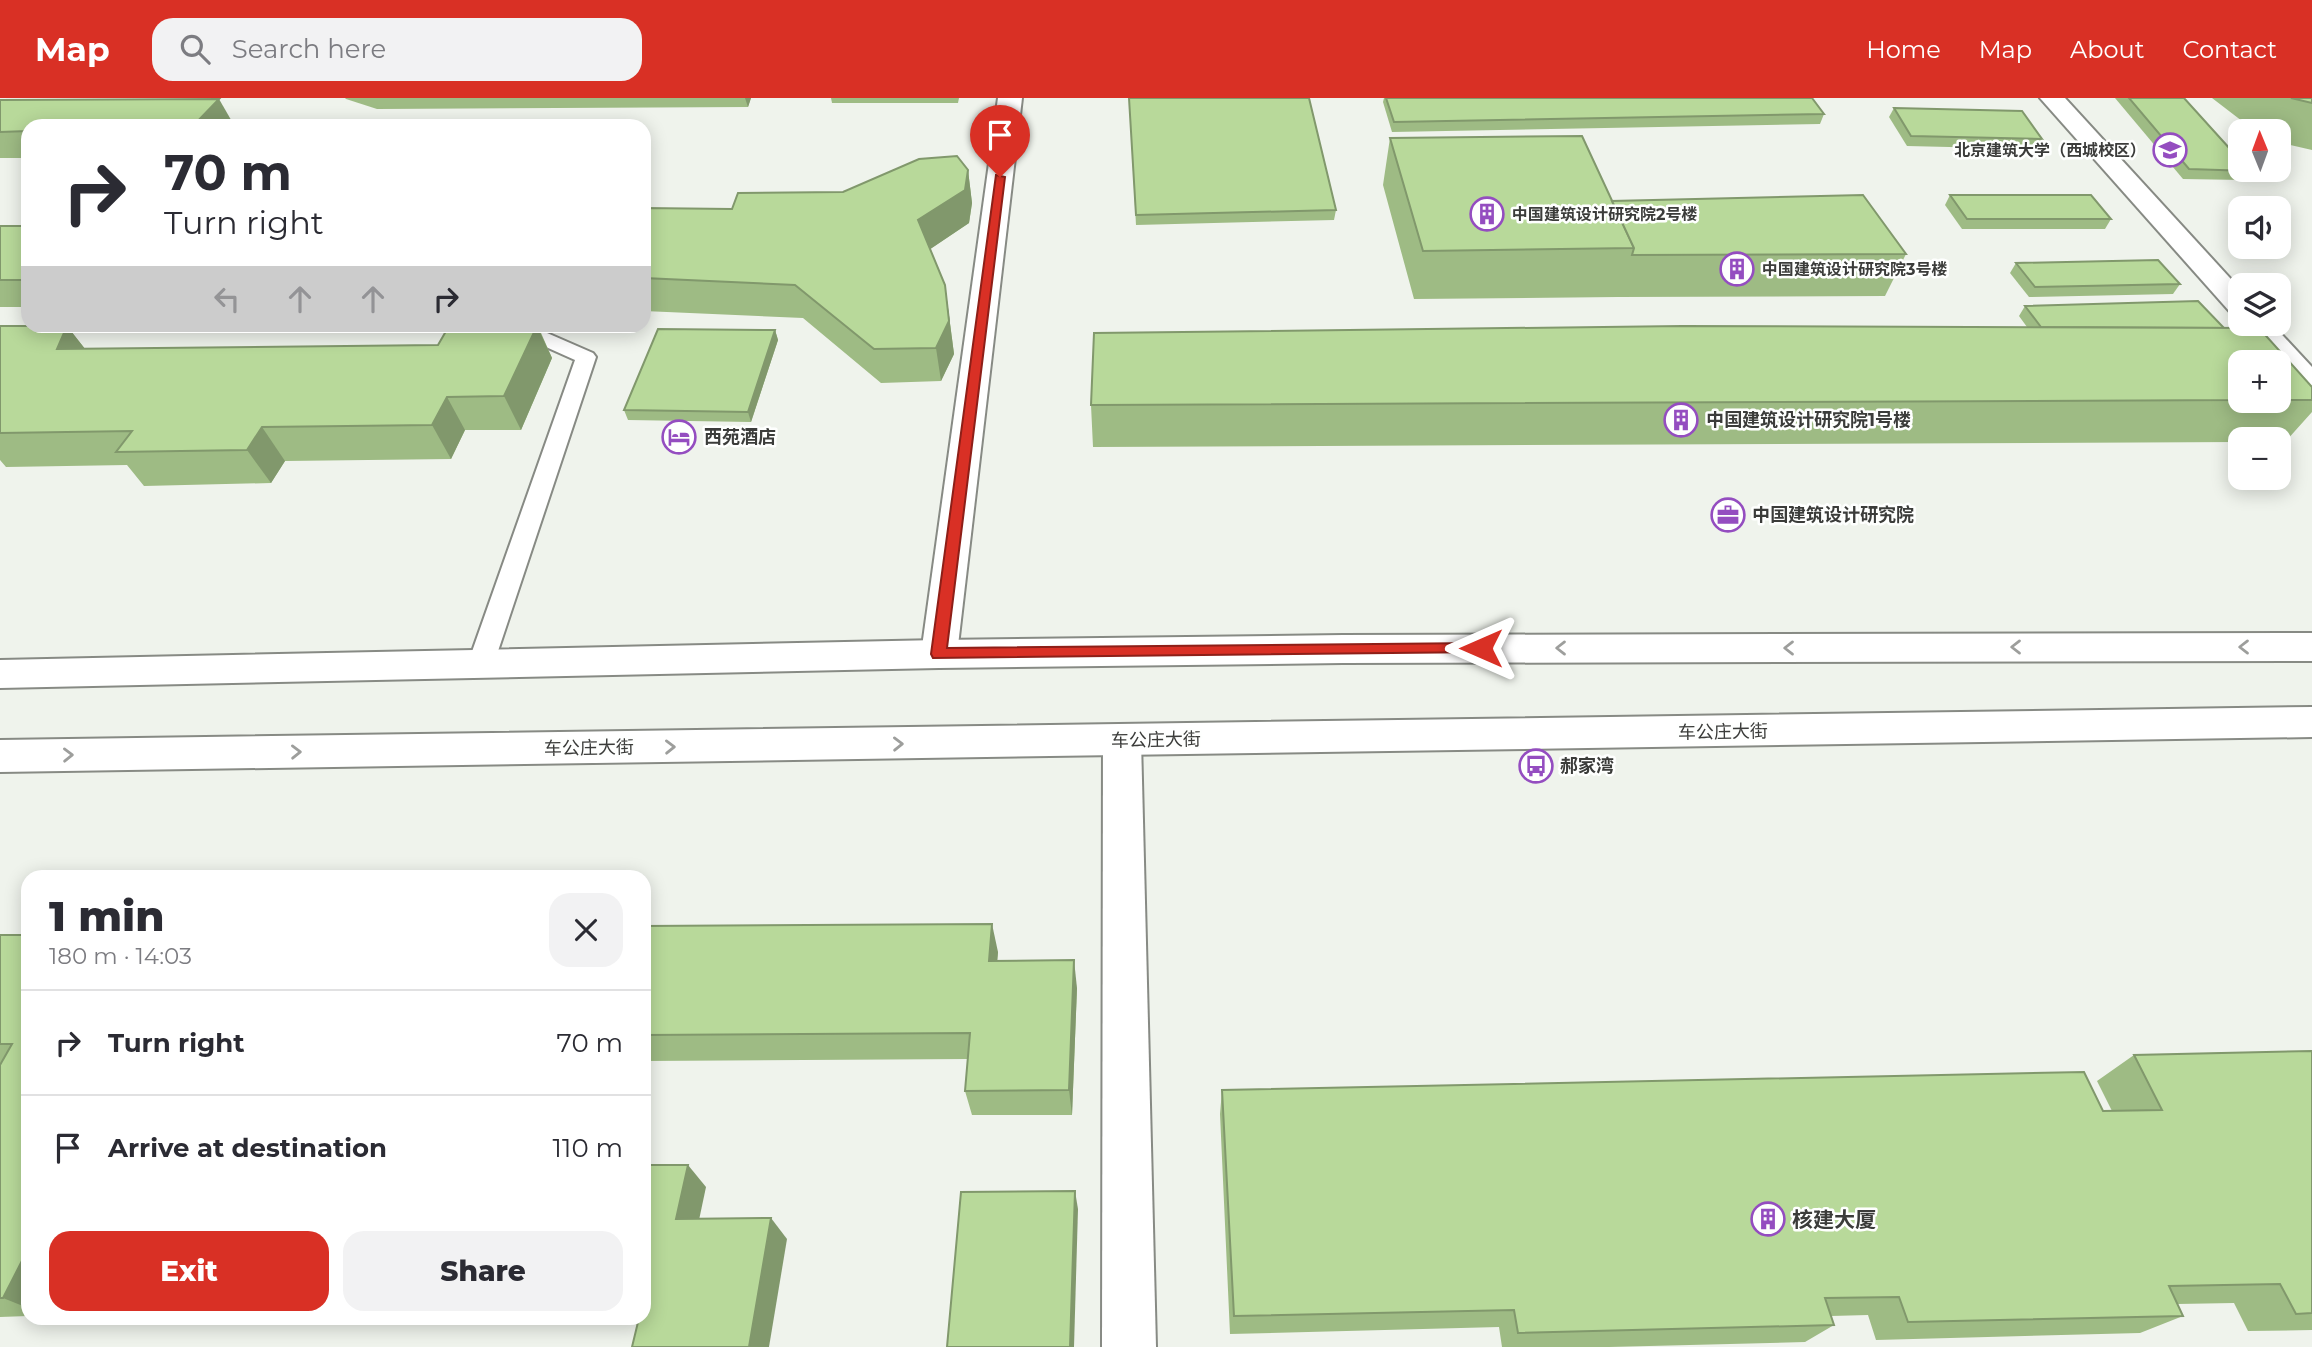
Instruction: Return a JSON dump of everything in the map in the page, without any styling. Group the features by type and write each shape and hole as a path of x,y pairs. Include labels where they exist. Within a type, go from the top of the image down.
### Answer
{"main road":[{"path":"939,654 1010,98"},
{"path":"2052,98 2228,293"},
{"path":"2267,336 2312,385"},
{"path":"0,674 939,654 1343,649 2312,647"},
{"name":"车公庄大街","path":"0,756 2312,722"},
{"path":"1122,740 1129,1347"}],"lane":[{"path":"481,663 586,357 531,333"}],"building":[{"path":"1129,98 1309,98 1336,210 1136,215"},
{"path":"1386,98 1812,98 1824,114 1394,122"},
{"path":"2129,98 2184,98 2228,147 2228,170 2189,169"},
{"path":"2291,98 2312,98 2312,103"},
{"path":"219,99 200,119 21,119 21,131 0,132 0,100"},
{"path":"1894,108 2022,111 2042,139 1911,136"},
{"path":"1582,136 1634,248 1423,251 1390,138"},
{"path":"957,156 968,170 965,190 918,220 945,285 949,321 936,348 874,349 795,285 651,278 651,208 732,209 738,193 843,192 919,159"},
{"path":"1863,195 1906,254 1632,255 1634,248 1612,201"},
{"path":"1950,195 2091,195 2111,219 1967,219"},
{"path":"0,226 21,226 21,280 0,280"},
{"path":"2158,260 2180,284 2035,287 2016,263"},
{"path":"2198,301 2224,328 2041,327 2025,306"},
{"path":"0,326 21,326 21,333 64,333 57,349 438,345 445,333 534,333 504,396 447,397 432,425 262,427 247,450 116,452 132,431 0,433"},
{"path":"1682,326 2228,328 2228,336 2266,336 2279,350 2228,350 2228,400 1091,405 1094,333"},
{"path":"658,329 775,330 748,412 624,410"},
{"path":"2291,364 2312,387 2312,400 2291,400"},
{"path":"992,924 989,961 1074,960 1069,1090 965,1091 970,1033 651,1035 651,926"},
{"path":"0,935 21,935 21,1263 3,1298 0,1298 0,1065 12,1044 0,1044"},
{"name":"核建大厦","path":"2312,1051 2312,1313 2296,1314 2280,1284 2169,1286 2183,1316 1908,1322 1899,1297 1825,1298 1834,1325 1518,1333 1514,1310 1234,1316 1222,1090 2084,1072 2103,1111 2162,1110 2134,1055"},
{"path":"651,1165 688,1165 676,1219 771,1218 749,1347 632,1347 637,1325 651,1325"},
{"path":"1075,1191 1070,1347 947,1347 961,1192"}],"place":[{"name":"北京建筑大学（西城校区）","path":"2170,150"},
{"name":"中国建筑设计研究院2号楼","path":"1487,214"},
{"name":"中国建筑设计研究院3号楼","path":"1737,269"},
{"name":"中国建筑设计研究院1号楼","path":"1681,420"},
{"name":"西苑酒店","path":"679,437"},
{"name":"中国建筑设计研究院","path":"1728,515"},
{"name":"郝家湾","path":"1536,766"},
{"name":"核建大厦","path":"1768,1219"}],"route":[{"path":"1000,177 939,654 1481,648"}]}
